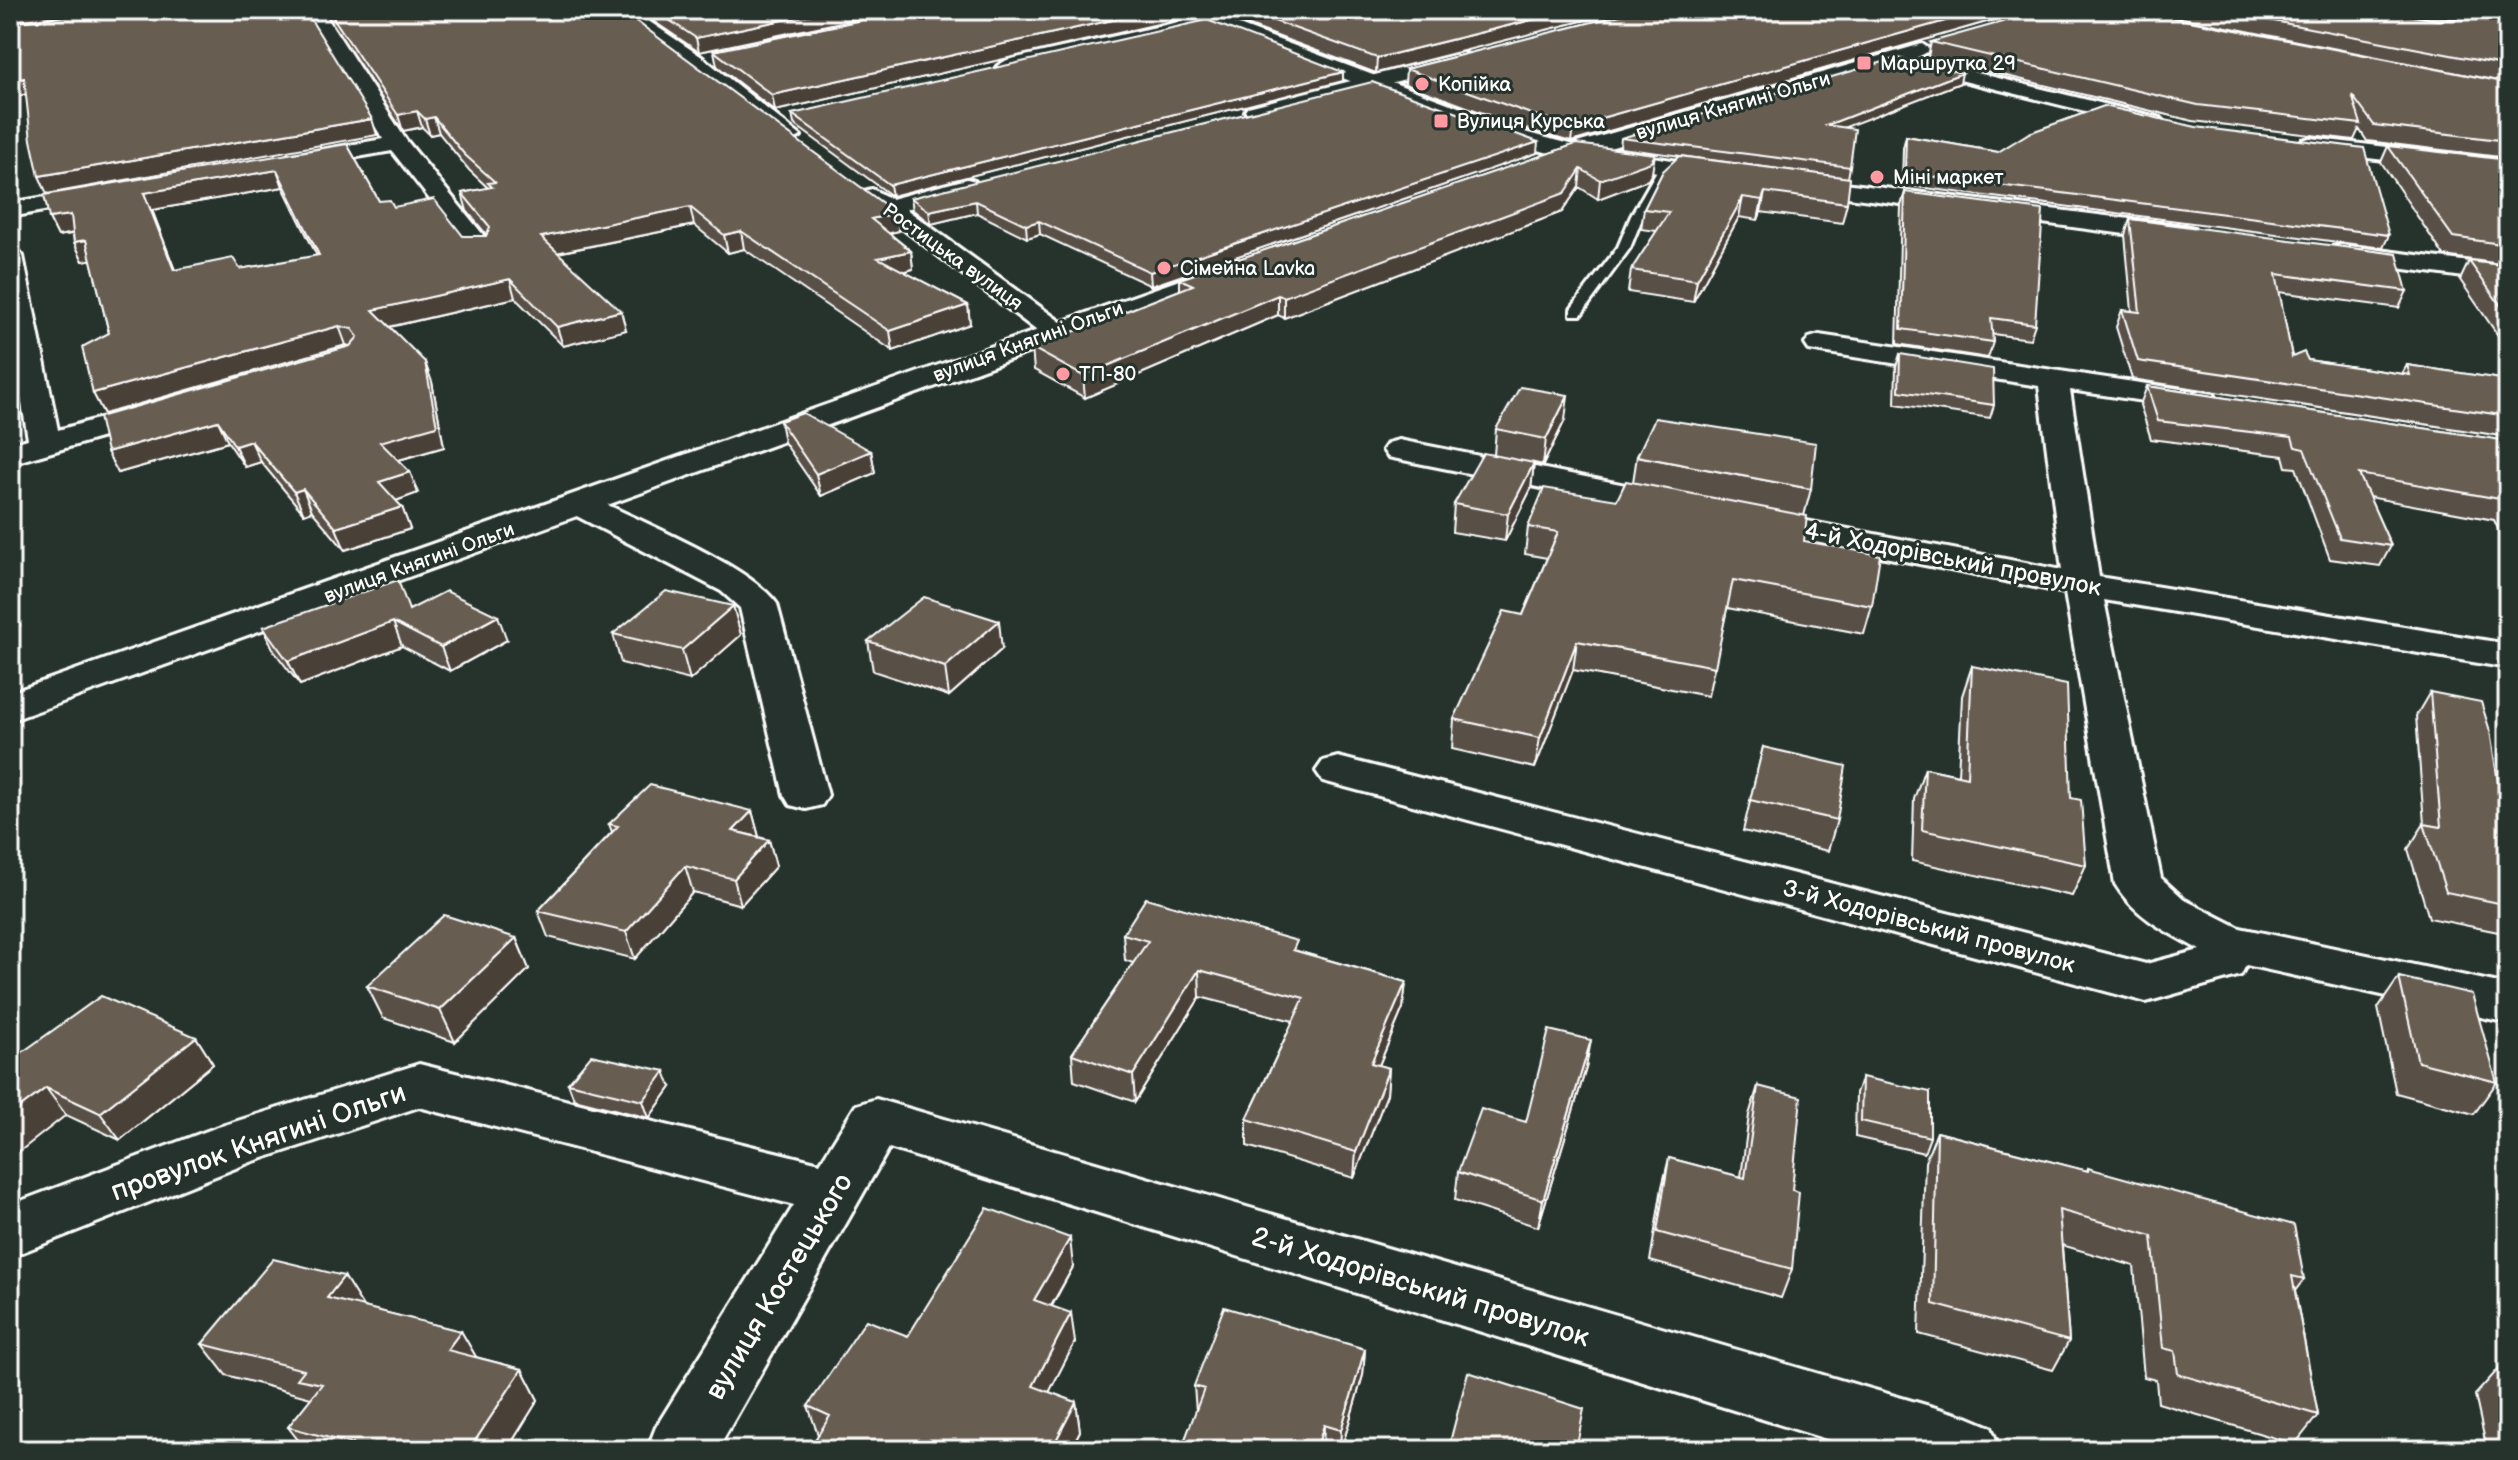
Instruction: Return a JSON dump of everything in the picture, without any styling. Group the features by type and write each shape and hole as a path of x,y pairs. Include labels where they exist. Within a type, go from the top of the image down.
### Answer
{"street":[{"path":"313,10 397,143 480,247"},
{"path":"622,10 695,61 805,147"},
{"path":"1182,10 1520,138 1571,152 1664,167 2213,237"},
{"path":"981,72 1256,10"},
{"name":"вулиця Княгині Ольги","path":"1527,167 1939,45"},
{"path":"695,61 726,55"},
{"path":"1235,117 1477,55"},
{"path":"1895,58 2177,127"},
{"path":"770,121 800,114"},
{"path":"273,164 397,143"},
{"path":"2290,143 2508,168"},
{"path":"887,207 993,179"},
{"name":"Ростицька вулиця","path":"852,181 1055,331"},
{"path":"10,210 118,191"},
{"path":"2322,251 2508,275"},
{"path":"10,256 14,298 45,443"},
{"name":"вулиця Княгині Ольги","path":"10,708 1261,259"},
{"path":"1819,344 2226,405"},
{"path":"2053,377 2082,585 2139,884 2168,912 2228,943 2508,1004"},
{"path":"10,454 181,404"},
{"name":"4-й Ходорівський провулок","path":"1399,450 2082,585 2508,656"},
{"path":"579,504 734,583 758,604 806,795"},
{"name":"3-й Ходорівський провулок","path":"1338,771 2146,983 2223,962 2228,943"},
{"name":"провулок Княгині Ольги","path":"10,1231 235,1144 419,1085 834,1191"},
{"name":"вулиця Костецького","path":"680,1450 876,1121"},
{"name":"2-й Ходорівський провулок","path":"876,1121 1967,1450"}],"lane":[{"path":"1576,312 1624,248 1637,216 1664,167"}],"building":[{"path":"116,10 305,10 372,119 39,176 31,140 24,78 10,81 10,23"},
{"path":"328,10 621,10 896,213 871,219 911,251 878,258 968,305 890,331 741,231 724,235 690,207 541,237 621,311 557,327 510,279 373,310 425,362 437,426 380,442 410,472 379,482 402,507 336,528 303,489 294,492 251,441 235,446 218,421 107,452 99,417 350,346 358,337 352,329 339,326 93,393 82,347 109,333 86,240 74,242 71,215 49,218 44,195 347,144 379,201 390,200 394,207 434,199 463,236 486,236 490,227 462,193 492,187 488,183 495,182 464,154 434,117 425,119 417,111 398,115","holes":["277,170 319,255 240,269 233,258 174,270 144,193"]},
{"path":"654,10 831,10 696,38"},
{"path":"910,10 1158,10 772,95 714,51"},
{"path":"1244,10 1572,10 1377,58"},
{"path":"1640,10 1984,10 1573,126 1406,69"},
{"path":"2045,10 2133,10 2508,83 2508,141 2374,125 2352,95 2361,124 2198,105 1931,42"},
{"path":"2216,10 2375,10 2437,20 2508,17 2508,66"},
{"path":"1207,20 1343,72 890,185 792,114"},
{"path":"1897,58 1962,73 1827,125 1855,129 1850,167 1621,138"},
{"path":"1372,82 1538,142 1150,272 1039,221 1026,225 976,201 929,211 911,198"},
{"path":"2104,106 2196,127 2364,148 2389,235 1905,173 1906,136 1998,152 2029,133"},
{"path":"1576,144 1655,154 1651,162 1600,180 1581,169 1565,193 1284,297 1278,295 1083,376 1032,348 1193,285 1180,279"},
{"path":"2388,146 2508,160 2508,245 2453,237"},
{"path":"1679,156 1850,178 1847,203 1765,192 1762,200 1743,197 1697,280 1631,270 1669,212 1644,209 1663,171"},
{"path":"1905,192 2043,210 2035,324 1991,318 1993,342 1901,329"},
{"path":"2130,219 2397,254 2407,291 2276,274 2292,357 2304,352 2308,360 2410,375 2407,365 2508,380 2508,416 2138,361 2122,310 2140,312"},
{"path":"2469,261 2508,266 2508,316"},
{"path":"1900,354 1993,369 1994,405 1899,391"},
{"path":"2147,386 2508,441 2508,505 2505,500 2359,474 2391,546 2340,538 2304,449 2295,447 2292,437 2158,421"},
{"path":"1520,387 1568,395 1546,439 1496,429"},
{"path":"803,413 871,451 816,474 780,421"},
{"path":"1655,418 1816,443 1811,489 1637,456"},
{"path":"1483,453 1534,463 1508,514 1454,504"},
{"path":"1626,481 1807,516 1804,541 1880,555 1872,606 1733,580 1715,667 1577,641 1540,738 1454,719 1504,611 1523,615 1558,532 1528,527 1544,488 1617,500"},
{"path":"398,580 409,610 446,591 498,616 441,647 393,622 288,661 263,627"},
{"path":"666,591 733,606 682,650 613,634"},
{"path":"924,597 999,621 945,667 868,641"},
{"path":"1972,666 2067,685 2071,798 2081,800 2086,865 1922,830 1925,768 1967,777"},
{"path":"2430,692 2481,702 2490,731 2508,845 2508,905 2446,892 2424,824 2441,827"},
{"path":"1763,747 1846,766 1837,820 1750,800"},
{"path":"650,785 752,811 733,831 769,840 734,879 685,866 626,932 538,911 618,826 609,824"},
{"path":"1146,898 1297,941 1293,950 1406,982 1371,1063 1389,1068 1356,1152 1247,1119 1304,998 1199,970 1133,1075 1072,1054 1148,941 1123,934"},
{"path":"444,915 516,938 440,1010 367,986"},
{"path":"2399,977 2472,994 2497,1082 2418,1062"},
{"path":"101,996 196,1037 100,1113 46,1088 10,1115 10,1061"},
{"path":"1549,1030 1591,1040 1543,1200 1458,1172 1481,1109 1526,1122"},
{"path":"591,1055 665,1071 643,1101 568,1083"},
{"path":"1862,1077 1930,1092 1930,1137 1861,1121"},
{"path":"1758,1086 1801,1097 1792,1190 1799,1192 1792,1269 1657,1232 1669,1158 1745,1178"},
{"path":"1937,1132 2088,1171 2088,1168 2294,1225 2304,1279 2292,1276 2318,1415 2178,1374 2175,1351 2163,1348 2152,1236 2059,1210 2069,1341 1933,1304"},
{"path":"987,1208 1070,1238 1034,1300 1071,1313 1033,1386 1076,1402 1051,1450 809,1450 830,1416 808,1406 866,1320 908,1336"},
{"path":"273,1259 344,1276 327,1298 461,1331 447,1350 522,1369 469,1450 375,1450 288,1427 322,1384 297,1379 304,1370 202,1344"},
{"path":"1224,1307 1365,1349 1341,1430 1324,1425 1316,1450 1181,1450 1204,1389 1194,1386"},
{"path":"2503,1364 2508,1366 2508,1384"},
{"path":"1468,1372 1584,1409 1576,1450 1448,1450"}],"place":[{"name":"Маршрутка 29","path":"1864,63"},
{"name":"Копійка","path":"1422,84"},
{"name":"Вулиця Курська","path":"1441,121"},
{"name":"Міні маркет","path":"1877,177"},
{"name":"Сімейна Lavka","path":"1164,268"},
{"name":"ТП-80","path":"1063,374"}]}
